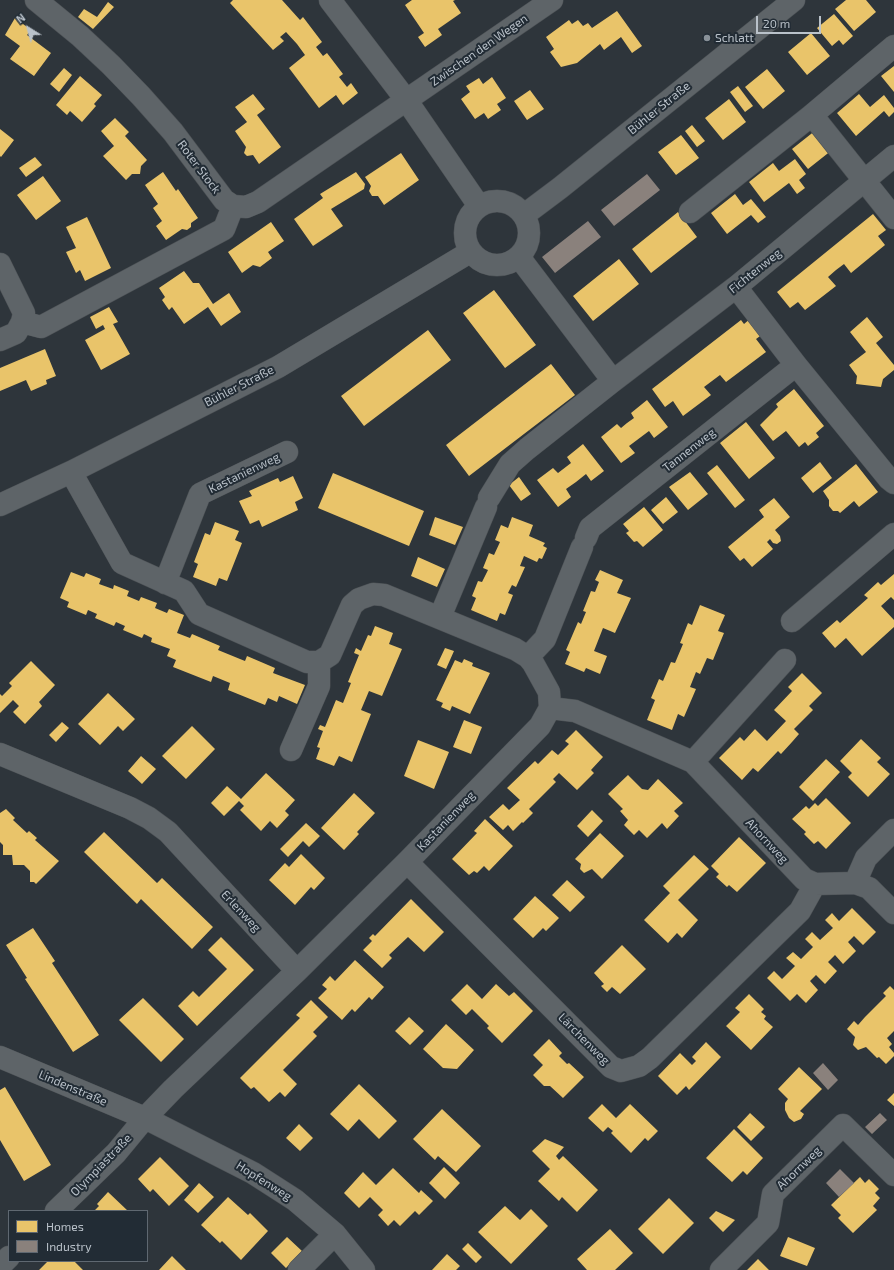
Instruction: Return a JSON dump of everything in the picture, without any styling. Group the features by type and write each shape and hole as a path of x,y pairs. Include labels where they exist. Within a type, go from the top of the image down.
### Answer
{"street":[{"name":"Roter Stock","path":"36,0 80,36 111,65 173,132 217,193 233,206"},
{"path":"330,0 407,101 479,206"},
{"name":"Zwischen den Wegen","path":"407,101 552,0"},
{"name":"Bühler Straße","path":"524,215 560,188 794,0"},
{"path":"690,212 812,116 894,46"},
{"path":"22,322 41,327 224,229 233,206 246,207 258,202 407,101"},
{"path":"812,116 894,218"},
{"name":"Fichtenweg","path":"440,617 488,503 510,464 613,381 736,287 894,156"},
{"path":"498,201 508,203 524,215 528,225 529,237 526,248 519,257 507,264 493,266 480,261 470,252 465,240 464,227 470,215 479,206 488,202 498,201"},
{"name":"Bühler Straße","path":"0,505 71,472 278,367 470,252"},
{"path":"519,257 613,381"},
{"path":"0,264 24,313 22,322 16,332 0,340"},
{"path":"736,287 796,366 894,484"},
{"name":"Tannenweg","path":"528,657 545,639 590,528 796,366"},
{"name":"Kastanienweg","path":"165,583 200,494 287,452"},
{"path":"71,472 122,563 184,591 199,614 307,662 319,662 330,655 352,606 366,595 374,594 384,596 440,617 515,649 528,657 533,663 549,692 550,708"},
{"path":"792,621 894,534"},
{"path":"693,762 785,660"},
{"path":"291,750 319,686 319,662"},
{"name":"Kastanienweg","path":"297,971 407,862 540,726 547,717 550,708"},
{"name":"Ahornweg","path":"550,708 575,711 693,762 796,872 804,879 815,884"},
{"name":"Erlenweg","path":"0,754 130,808 162,827 297,971"},
{"path":"855,883 866,858 894,830"},
{"name":"Lärchenweg","path":"407,862 611,1067 621,1071 639,1066 650,1058 800,911 815,884"},
{"path":"815,884 855,883 869,888 894,913"},
{"path":"145,1118 297,971"},
{"name":"Lindenstraße","path":"0,1057 145,1118"},
{"name":"Olympiastraße","path":"57,1210 116,1153 145,1118"},
{"name":"Hopfenweg","path":"145,1118 253,1173 295,1200 335,1234 364,1270"},
{"name":"Ahornweg","path":"721,1270 768,1223 773,1194 843,1124 894,1175"},
{"path":"299,1270 335,1234"},
{"path":"0,1266 8,1258"}],"building: Homes":[{"path":"233,0 282,0 300,20 303,17 322,42 316,47 323,56 327,53 343,74 339,77 347,87 351,83 358,93 343,105 336,95 319,108 289,68 305,55 297,44 286,32 280,37 284,41 273,50 230,3"},
{"path":"412,0 455,0 453,1 461,13 438,29 442,35 425,47 418,37 424,33 405,5"},
{"path":"846,0 866,0 876,12 854,31 835,9"},
{"path":"108,2 114,7 93,29 78,17 84,9 97,17"},
{"path":"617,11 642,46 632,53 621,37 604,50 600,44 577,63 561,67 550,52 554,49 546,37 569,20 572,24 578,20 583,26 588,23 592,28"},
{"path":"834,14 853,36 843,45 839,40 832,46 817,28"},
{"path":"15,18 31,30 27,35 51,53 34,76 10,59 20,46 5,35"},
{"path":"811,33 830,56 807,75 788,52"},
{"path":"894,66 894,92 881,76"},
{"path":"64,68 72,75 59,92 50,84"},
{"path":"767,69 785,91 763,109 745,87"},
{"path":"80,76 102,95 94,104 96,106 82,122 70,111 67,115 56,105"},
{"path":"492,77 506,98 497,104 501,110 488,119 484,113 475,119 461,99 470,92 466,86 479,78 483,84"},
{"path":"738,86 753,106 745,112 730,92"},
{"path":"530,90 544,109 527,120 514,101"},
{"path":"253,94 265,109 257,115 281,147 259,164 253,155 247,156 244,153 246,147 235,131 247,122 235,107"},
{"path":"859,94 870,107 884,95 894,108 894,112 889,117 884,111 856,136 837,113"},
{"path":"729,99 746,122 723,140 705,118"},
{"path":"115,118 129,132 125,136 147,160 141,166 140,174 132,174 126,180 103,156 114,146 101,131"},
{"path":"692,125 705,141 697,147 685,131"},
{"path":"0,129 14,140 1,157 0,156"},
{"path":"816,130 832,150 808,169 792,149"},
{"path":"681,135 699,158 676,175 658,152"},
{"path":"401,153 419,180 384,205 378,196 372,196 369,191 371,186 365,177"},
{"path":"35,157 42,165 26,177 19,168"},
{"path":"795,159 806,174 799,180 805,188 797,194 789,183 764,202 749,182 773,163 779,171"},
{"path":"163,172 176,191 178,189 198,218 191,223 191,227 187,230 182,229 166,240 156,226 162,221 153,208 158,204 145,185"},
{"path":"356,172 365,184 364,189 331,209 343,226 313,246 294,219 323,198 320,194"},
{"path":"43,176 61,201 36,220 17,195"},
{"path":"735,194 743,205 751,199 766,217 758,223 751,215 727,234 711,213"},
{"path":"678,212 697,237 651,273 632,249"},
{"path":"873,214 886,230 878,236 885,245 851,273 844,264 836,270 828,277 836,286 805,310 798,302 790,308 777,292"},
{"path":"87,217 111,268 85,281 80,270 76,273 66,252 76,248 66,227"},
{"path":"271,222 284,241 268,252 272,258 260,267 253,265 242,273 228,252"},
{"path":"619,259 639,284 593,321 573,296"},
{"path":"184,271 193,283 199,283 213,304 229,293 241,312 221,326 208,307 184,324 172,307 169,310 162,300 165,297 159,288"},
{"path":"494,290 536,345 505,368 463,313"},
{"path":"109,307 118,322 113,324 130,354 101,370 85,340 105,329 103,325 96,329 90,317"},
{"path":"867,317 883,337 876,343 894,365 894,370 883,379 881,387 856,384 857,376 849,365 866,352 850,332"},
{"path":"751,318 763,334 756,339 766,352 726,382 720,375 704,387 711,395 683,416 673,401 665,407 652,389 741,320 744,324"},
{"path":"428,330 451,360 364,426 341,396"},
{"path":"45,349 56,376 46,380 47,384 31,391 26,380 0,391 0,368"},
{"path":"551,364 575,395 469,476 446,445"},
{"path":"794,389 824,426 816,433 819,437 808,446 805,442 799,447 786,431 773,441 760,425 778,407 776,404"},
{"path":"647,400 668,427 654,438 649,431 629,446 635,453 621,463 601,437 617,424 621,428 634,418 631,413"},
{"path":"746,422 775,458 749,479 720,443"},
{"path":"583,444 604,471 591,481 586,474 566,489 571,497 558,507 537,480 553,468 558,473 571,463 567,457"},
{"path":"820,462 832,478 813,493 801,478"},
{"path":"856,464 878,492 859,507 854,501 840,513 838,511 833,511 829,506 829,500 823,491"},
{"path":"717,465 745,500 735,508 707,473"},
{"path":"690,472 708,494 688,510 669,487"},
{"path":"333,473 424,511 409,546 318,508"},
{"path":"293,476 303,498 295,502 298,510 262,527 259,520 250,524 239,501 252,496 249,491 278,478 280,482"},
{"path":"519,477 531,494 521,501 509,485"},
{"path":"666,497 678,512 663,524 651,510"},
{"path":"774,498 790,517 775,530 780,536 781,541 777,544 773,543 770,539 767,542 773,549 752,567 744,558 740,561 728,547 764,517 759,510"},
{"path":"644,507 663,530 643,547 637,541 634,542 626,533 629,531 623,524"},
{"path":"435,517 463,527 455,545 429,535"},
{"path":"512,517 533,525 529,536 545,543 543,546 547,548 542,559 539,558 537,562 524,556 520,566 525,567 516,587 512,585 508,593 513,595 505,615 500,613 497,621 471,610 476,598 472,596 478,581 482,582 488,570 483,568 489,553 494,555 500,542 495,540 501,525 508,528"},
{"path":"215,522 239,531 235,540 242,543 227,581 219,578 216,586 193,577 198,564 194,562 205,533 210,535"},
{"path":"418,557 445,569 437,587 411,576"},
{"path":"600,570 623,580 617,593 631,598 615,633 603,628 594,651 607,656 600,674 586,668 584,672 565,664 570,652 566,650 578,622 581,624 586,612 583,611 591,591 595,592 599,582 595,580"},
{"path":"71,572 84,577 86,573 101,579 99,584 113,589 114,585 129,591 127,596 139,601 141,597 157,603 155,608 167,613 169,609 184,615 177,633 190,638 192,634 220,646 218,650 245,661 247,656 275,668 273,673 305,685 297,704 279,696 277,702 268,698 265,705 228,690 230,683 213,676 211,682 173,667 176,660 167,656 170,649 151,642 152,638 144,634 142,638 123,630 125,626 116,622 114,626 95,618 97,614 88,610 86,615 67,607 69,602 60,598"},
{"path":"894,574 894,600 891,597 881,606 894,620 894,627 862,656 846,638 835,648 822,633 837,620 840,623 868,598 864,595 878,582 881,585"},
{"path":"700,605 725,615 718,631 724,633 713,660 707,658 700,674 696,672 690,687 696,689 684,717 678,714 672,730 647,720 655,700 651,698 659,679 663,681 671,662 675,663 683,644 680,643 688,623 692,625"},
{"path":"375,626 393,633 389,644 402,649 382,696 369,691 361,710 371,714 352,762 339,756 334,766 316,759 320,748 317,747 323,731 318,729 320,725 325,727 336,700 343,703 351,683 348,682 359,655 354,653 356,648 361,651 368,635 371,636"},
{"path":"445,648 454,651 446,669 437,665"},
{"path":"464,659 473,663 472,666 490,673 470,714 452,706 450,711 441,707 443,703 436,700 455,660 462,663"},
{"path":"31,661 55,685 39,702 42,706 25,724 13,712 19,706 13,700 0,713 0,694 2,696 12,686 9,683"},
{"path":"802,673 822,693 809,706 813,710 794,729 799,734 781,754 778,751 758,772 753,768 742,780 719,758 740,737 744,741 755,729 767,741 786,721 774,710 792,691 788,687"},
{"path":"108,693 135,719 123,731 118,726 100,745 78,724"},
{"path":"464,720 482,727 471,754 453,747"},
{"path":"62,722 69,728 56,742 49,735"},
{"path":"192,726 215,749 186,779 162,756"},
{"path":"576,730 603,757 591,770 594,773 577,790 559,773 553,779 556,782 529,809 533,813 513,831 508,825 503,830 489,817 503,804 509,810 520,800 507,788 535,761 538,764 552,750 558,755 569,744 565,741"},
{"path":"861,739 881,758 877,762 890,774 868,797 848,777 852,773 840,761"},
{"path":"418,740 449,752 434,789 404,776"},
{"path":"141,756 156,769 142,784 128,771"},
{"path":"826,759 840,772 813,801 799,787"},
{"path":"266,773 295,800 285,811 289,815 277,828 270,821 261,831 240,810 244,806 239,801 224,816 211,803 227,786 241,799"},
{"path":"628,775 642,789 648,790 658,779 683,803 674,811 679,816 667,829 662,823 647,838 639,830 634,835 624,825 628,820 620,811 623,809 608,794"},
{"path":"354,793 375,813 357,832 359,834 344,850 321,828"},
{"path":"826,798 851,823 826,849 818,841 814,844 804,834 806,832 792,819 806,806 809,809 815,803 818,806"},
{"path":"6,809 15,818 13,820 27,833 29,831 37,838 35,840 59,861 36,884 34,882 30,882 30,871 24,865 13,865 12,855 3,855 3,845 0,842 0,813"},
{"path":"592,810 603,821 588,837 577,826"},
{"path":"485,819 513,846 489,871 484,866 477,873 474,871 469,875 452,859 477,833 474,831"},
{"path":"306,823 320,836 309,847 303,841 288,857 280,849"},
{"path":"104,832 157,883 162,878 213,927 192,949 141,899 137,904 84,852"},
{"path":"600,833 624,856 602,879 592,869 584,873 580,869 581,864 575,859"},
{"path":"739,837 766,863 737,892 729,885 727,887 716,877 719,874 711,866"},
{"path":"301,854 325,878 314,890 311,887 295,905 269,880 285,863 289,867"},
{"path":"694,855 709,869 678,900 698,920 682,938 677,933 668,943 644,920 670,893 663,886"},
{"path":"567,880 585,897 570,912 552,895"},
{"path":"535,896 559,918 546,931 543,928 533,938 513,919"},
{"path":"411,899 444,932 424,952 408,937 389,955 392,958 382,968 363,950 372,941 369,938 373,934 375,936"},
{"path":"852,908 876,932 863,945 854,936 848,942 856,951 843,964 835,955 828,962 837,971 825,984 816,975 810,981 818,990 806,1003 797,994 790,1001 767,978 774,971 782,979 795,966 786,958 793,952 801,959 813,947 805,939 812,932 820,940 833,928 825,920 832,913 839,921"},
{"path":"33,928 55,961 52,963 99,1035 73,1052 25,979 27,978 6,945"},
{"path":"221,937 254,970 197,1026 178,1006 193,991 199,997 227,969 208,950"},
{"path":"622,945 646,969 620,994 612,987 607,992 601,986 604,984 594,973"},
{"path":"355,960 384,987 372,1000 369,997 355,1012 352,1009 342,1020 318,998 327,989 322,985 330,976 335,981"},
{"path":"467,984 482,999 496,984 509,996 514,992 533,1011 502,1043 487,1028 489,1026 472,1009 466,1015 451,1000"},
{"path":"890,986 894,990 894,1031 887,1038 892,1044 889,1047 894,1053 894,1056 886,1064 879,1057 877,1058 866,1047 858,1050 853,1045 855,1037 847,1029 854,1021 858,1025 886,996 883,993"},
{"path":"749,994 764,1009 761,1012 766,1016 764,1019 773,1027 751,1050 726,1026 740,1012 735,1008"},
{"path":"143,998 184,1039 161,1062 119,1020"},
{"path":"311,1000 328,1017 313,1032 317,1036 283,1070 297,1084 285,1097 280,1092 269,1102 254,1087 251,1089 240,1078 300,1018 296,1015"},
{"path":"409,1017 424,1031 410,1045 395,1031"},
{"path":"446,1024 474,1050 457,1069 443,1068 423,1049"},
{"path":"549,1039 562,1053 559,1056 584,1077 563,1098 550,1086 544,1086 533,1075 543,1065 533,1055"},
{"path":"706,1042 721,1057 689,1090 686,1086 677,1095 658,1076 680,1053 692,1065 696,1061 692,1057"},
{"path":"799,1067 822,1089 800,1111 804,1114 801,1119 794,1122 789,1118 785,1110 785,1103 788,1099 778,1089"},
{"path":"359,1084 397,1121 379,1139 359,1119 348,1131 330,1114"},
{"path":"5,1087 51,1165 24,1181 0,1140 0,1090"},
{"path":"894,1093 894,1106 887,1100"},
{"path":"602,1104 616,1118 630,1104 658,1131 648,1141 645,1138 631,1153 611,1133 613,1131 608,1127 603,1132 588,1118"},
{"path":"442,1109 481,1146 456,1172 438,1156 435,1160 413,1139"},
{"path":"750,1113 765,1127 751,1141 737,1127"},
{"path":"299,1124 313,1138 300,1151 286,1138"},
{"path":"734,1129 763,1158 747,1175 743,1171 732,1182 706,1158"},
{"path":"545,1139 564,1147 556,1156 559,1160 563,1156 598,1190 577,1212 562,1197 559,1201 538,1181 550,1169 532,1151"},
{"path":"160,1157 189,1186 169,1206 153,1189 150,1192 138,1179"},
{"path":"444,1167 460,1183 445,1199 429,1183"},
{"path":"393,1168 419,1193 421,1190 433,1201 419,1215 415,1211 400,1226 394,1220 388,1226 378,1215 383,1210 370,1197 359,1208 344,1193 363,1172 376,1185"},
{"path":"860,1177 865,1183 869,1179 879,1189 875,1193 880,1198 873,1206 877,1210 853,1233 838,1218 841,1215 831,1205"},
{"path":"199,1183 214,1197 198,1213 184,1200"},
{"path":"108,1192 127,1210 95,1210 99,1206 97,1204"},
{"path":"228,1197 248,1215 250,1213 268,1231 241,1260 222,1241 220,1243 201,1225"},
{"path":"669,1198 694,1223 663,1254 638,1229"},
{"path":"505,1206 520,1220 531,1209 548,1226 511,1264 478,1232"},
{"path":"716,1211 735,1220 723,1232 709,1218"},
{"path":"610,1229 633,1253 615,1270 587,1270 577,1259"},
{"path":"287,1237 302,1251 286,1268 271,1253"},
{"path":"788,1237 815,1248 807,1266 780,1256"},
{"path":"468,1243 482,1257 476,1263 462,1249"},
{"path":"447,1254 460,1266 456,1270 432,1270"},
{"path":"172,1256 186,1270 159,1270"},
{"path":"758,1259 769,1270 747,1270"},
{"path":"47,1262 75,1262 83,1270 39,1270"}],"building: Industry":[{"path":"647,174 660,190 614,226 601,210"},
{"path":"588,221 601,237 555,273 542,257"},
{"path":"823,1063 838,1080 828,1090 813,1073"},
{"path":"880,1113 887,1120 872,1134 865,1127"},
{"path":"840,1169 854,1183 839,1197 826,1183"}],"place":[{"name":"Schlatt","path":"707,38"}]}
